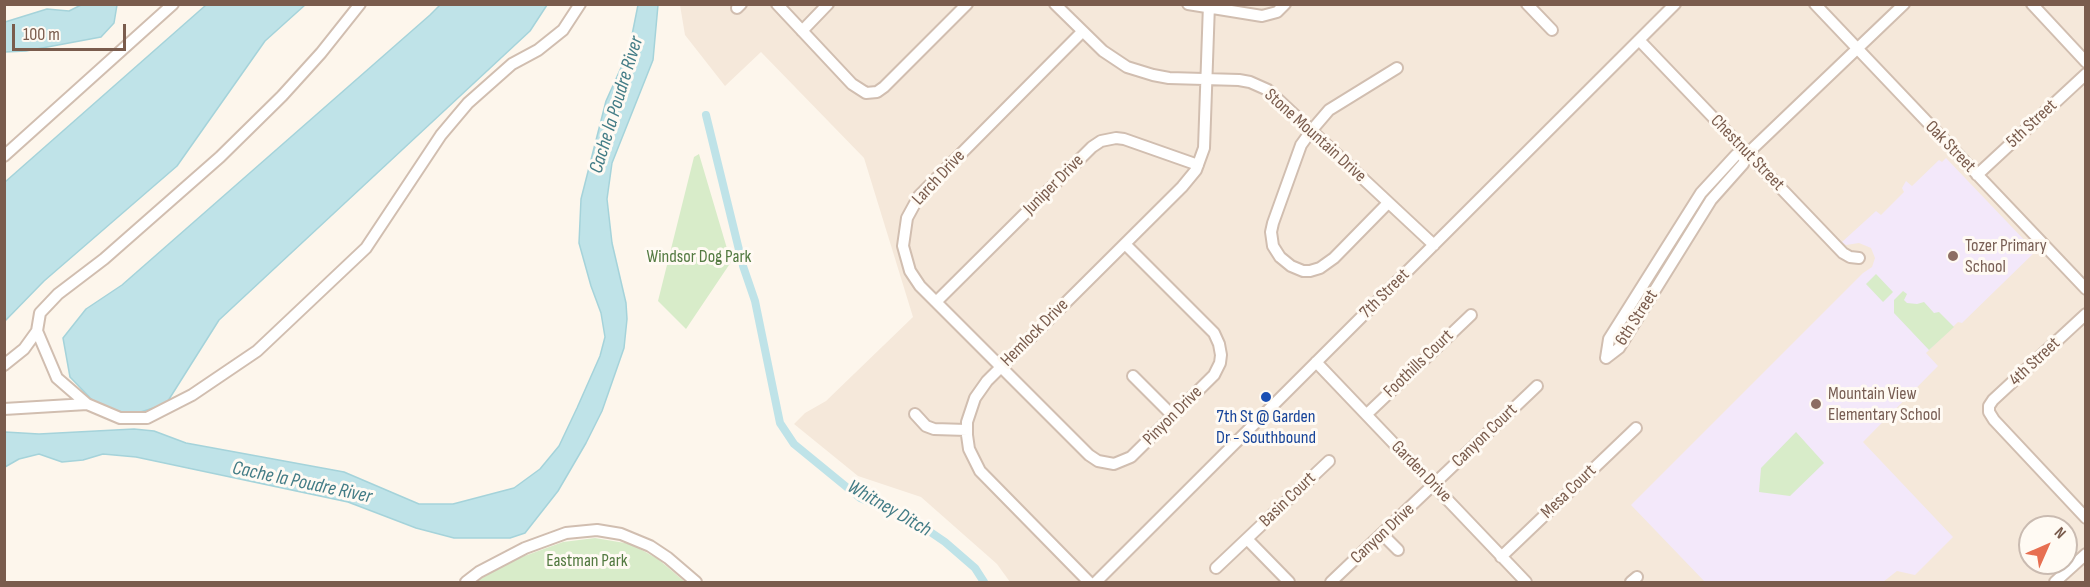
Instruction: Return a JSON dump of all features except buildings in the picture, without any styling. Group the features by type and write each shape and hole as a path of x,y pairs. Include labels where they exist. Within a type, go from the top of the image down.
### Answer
{"street":[{"path":"4,156 173,4"},
{"path":"4,365 24,349 37,331 40,313 58,294 104,259 220,157 313,62 360,4"},
{"path":"37,331 57,378 87,404 120,418 147,418 192,395 257,351 366,248 441,135 468,103 512,64 538,50 563,30 580,4"},
{"path":"777,4 852,84 866,93 877,92 884,87 967,4"},
{"path":"802,31 828,4"},
{"name":"Stone Mountain Drive","path":"1055,4 1103,51 1118,62 1137,71 1169,78 1239,80 1260,86 1434,245"},
{"path":"1188,4 1262,16 1277,12 1285,4"},
{"path":"1527,4 1552,30"},
{"name":"7th Street","path":"1095,582 1675,4"},
{"name":"Oak Street","path":"1815,4 2085,289"},
{"name":"6th Street","path":"1748,153 1736,155 1701,193 1609,339 1606,358 1619,348 1714,196 1743,164 1748,153 1904,4"},
{"path":"2032,4 2085,62"},
{"path":"1206,79 1209,7"},
{"name":"Larch Drive","path":"1002,367 914,278 906,260 904,228 911,208 919,196 1082,32"},
{"name":"Chestnut Street","path":"1639,40 1843,253 1859,258"},
{"path":"1388,203 1327,265 1303,271 1291,266 1280,257 1273,246 1271,237 1273,223 1301,145 1329,110 1397,68"},
{"name":"5th Street","path":"1977,175 2085,74"},
{"name":"Hemlock Drive","path":"1089,582 980,471 969,449 966,430 970,409 987,381 1182,187 1198,165 1204,148 1206,79"},
{"path":"866,93 868,105"},
{"name":"Juniper Drive","path":"936,302 1092,147 1101,141 1124,139 1198,165"},
{"name":"Pinyon Drive","path":"1002,367 1089,455 1098,461 1114,464 1127,460 1173,416 1217,371 1221,355 1219,344 1214,333 1125,244"},
{"name":"4th Street","path":"2085,314 1989,406 1989,412 1994,420 2085,518"},
{"name":"Foothills Court","path":"1367,414 1471,315"},
{"name":"Garden Drive","path":"1316,362 1526,582"},
{"path":"1133,376 1173,416"},
{"name":"Canyon Court","path":"1434,485 1537,386"},
{"path":"4,409 87,404"},
{"path":"915,414 933,429 966,430"},
{"name":"Mesa Court","path":"1501,557 1636,428"},
{"name":"Basin Court","path":"1216,568 1329,461"},
{"name":"Canyon Drive","path":"1332,582 1434,485"},
{"path":"466,582 479,572 525,548 566,533 597,530 621,534 650,546 696,582"},
{"path":"1382,534 1398,550"},
{"name":"Basin Court","path":"1247,539 1288,582"},
{"path":"2055,582 2085,554"}],"shaded area":[{"path":"680,5 2085,5 2085,582 1010,582 997,564 921,497 858,476 794,424 805,413 826,401 913,317 864,158 761,52 725,86 685,35"},
{"name":"Mountain View Elementary School","path":"1946,158 2030,246 2038,249 1962,323 1958,322 1926,353 1938,366 1863,442 1953,537 1915,575 1897,571 1883,582 1705,582 1631,505 1863,273 1872,267 1875,258 1871,248 1859,243 1846,245 1842,242 1876,211 1881,215 1904,192 1902,188 1906,181 1912,186 1939,160 1942,162"}],"green space":[{"name":"Windsor Dog Park","path":"699,154 731,262 686,329 658,301 694,157"},
{"path":"1876,274 1893,292 1883,302 1866,284"},
{"path":"1903,291 1907,294 1904,300 1907,303 1924,302 1934,313 1939,312 1954,327 1929,350 1894,313 1894,300"},
{"path":"1796,432 1824,463 1790,496 1759,492 1761,468"},
{"name":"Eastman Park","path":"595,538 631,544 658,559 685,582 474,582 519,558 563,542"}],"water":[{"path":"81,5 117,5 114,23 101,37 26,51 5,52 5,22 47,9 69,11"},
{"path":"206,5 305,5 265,41 177,166 44,281 5,321 5,182"},
{"path":"440,5 547,5 530,31 219,320 166,404 131,415 96,404 70,377 63,338 86,309 122,285"},
{"name":"Cache la Poudre River","path":"638,5 658,5 653,60 612,163 607,199 612,243 626,303 624,348 602,411 586,443 558,491 525,533 510,538 454,538 416,528 348,502 136,457 103,454 83,460 62,462 39,454 19,459 5,467 5,432 39,434 134,429 154,431 186,443 344,472 419,504 453,504 514,488 540,469 559,446 600,356 605,337 601,313 579,243 581,199 606,101 629,50"}],"waterway":[{"name":"Whitney Ditch","path":"706,115 741,258"},
{"name":"Whitney Ditch","path":"743,266 755,301 780,423 794,444 860,498 907,516 945,542 975,568 984,582"}],"place":[{"name":"Tozer Primary School","path":"1953,256"},
{"name":"7th St @ Garden Dr - Southbound","path":"1266,397"},
{"name":"Mountain View Elementary School","path":"1816,404"}]}
